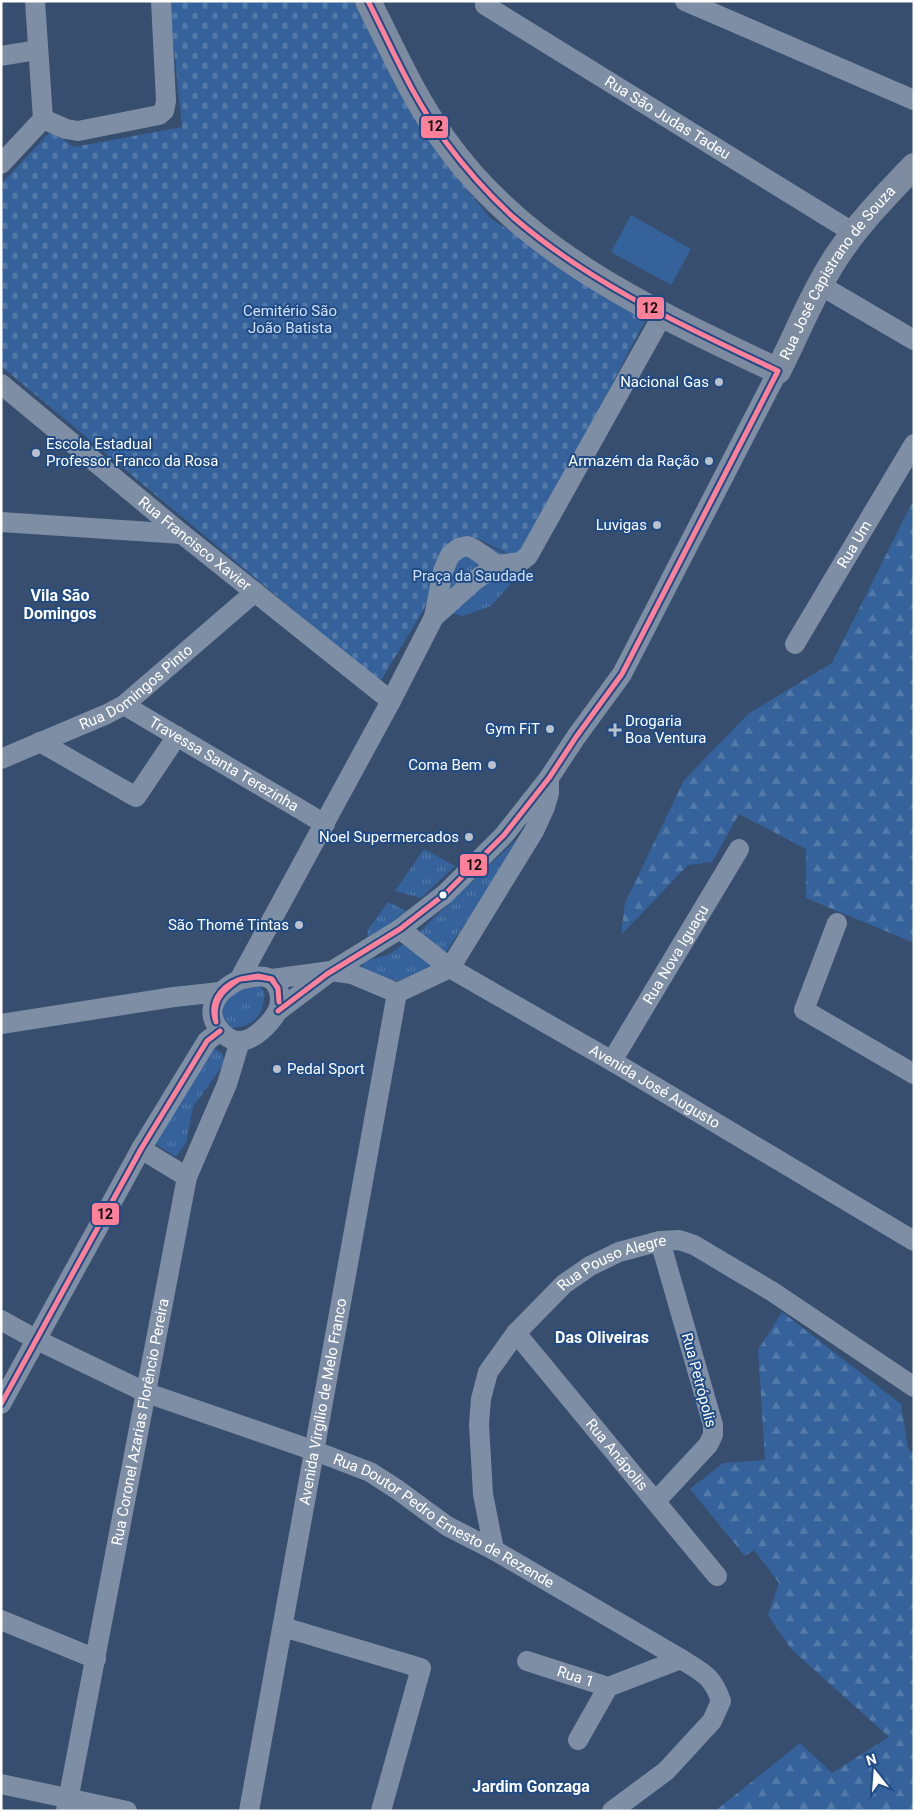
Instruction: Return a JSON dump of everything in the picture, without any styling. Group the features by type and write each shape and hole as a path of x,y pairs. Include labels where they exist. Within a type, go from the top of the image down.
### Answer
{"main road":[{"path":"368,1 419,102 444,141 502,208 531,233 572,263 662,316 778,372"},
{"name":"Rua José Capistrano de Souza","path":"778,372 835,258 889,192 914,166"}],"street":[{"path":"1,164 43,119 35,1"},
{"path":"43,119 66,129 78,131 158,115 164,111 166,101 161,1"},
{"name":"Rua São Judas Tadeu","path":"487,1 485,5 854,233"},
{"path":"686,1 914,100"},
{"path":"1,56 37,50"},
{"path":"820,285 914,340"},
{"path":"434,617 474,581 497,564 520,562 528,556 662,316"},
{"name":"Rua José Capistrano de Souza","path":"331,971 400,928 445,894 504,835 549,778 576,736 622,674 778,372"},
{"name":"Rua Francisco Xavier","path":"1,384 182,534 391,701"},
{"name":"Rua Um","path":"795,644 914,444"},
{"path":"1,522 182,534"},
{"path":"239,980 325,824 434,617 443,571 450,555 459,548 466,546 497,564"},
{"name":"Rua Domingos Pinto","path":"1,759 124,705 254,592"},
{"name":"Travessa Santa Terezinha","path":"124,705 325,824"},
{"path":"40,742 136,797 177,736"},
{"name":"Rua José Capistrano de Souza","path":"450,968 534,831 549,793 549,778"},
{"path":"520,815 529,823 534,831"},
{"name":"Rua Nova Iguaçu","path":"612,1061 739,849"},
{"path":"837,923 804,1010 914,1074"},
{"name":"Avenida José Augusto","path":"400,928 450,968 612,1061 914,1241"},
{"path":"397,992 450,968"},
{"path":"174,997 194,1006 217,1025 230,1039 240,1041 251,1038 278,1011 331,971"},
{"name":"Rua José Capistrano de Souza","path":"272,979 331,971 352,974 397,992"},
{"path":"1,1404 141,1149 217,1025 213,1008 220,992 228,985 254,976 272,979 279,989 278,1011"},
{"path":"1,1024 174,997 220,992"},
{"name":"Avenida Virgílio de Melo Franco","path":"249,1811 397,992"},
{"name":"Rua Coronel Azarias Florêncio Pereira","path":"67,1805 188,1177 227,1084 240,1041"},
{"path":"141,1149 188,1177"},
{"name":"Rua Pouso Alegre","path":"494,1550 483,1494 479,1424 488,1372 516,1333 564,1284 590,1266 619,1252 660,1241 679,1240 694,1246 773,1292 914,1387"},
{"name":"Rua Petrópolis","path":"656,1501 708,1445 713,1435 713,1425 660,1241"},
{"name":"Rua Doutor Pedro Ernesto de Rezende","path":"1,1320 37,1340 147,1393 370,1472 398,1490 446,1526 494,1550 681,1658 708,1676 716,1686 721,1701 712,1721 666,1771 612,1811"},
{"name":"Rua Anápolis","path":"516,1333 717,1576"},
{"path":"1,1620 96,1659"},
{"path":"283,1627 422,1668 381,1811"},
{"name":"Rua 1","path":"527,1661 608,1687 681,1658"},
{"path":"578,1740 608,1687"},
{"path":"1,1784 67,1805 126,1811"}],"green space":[{"name":"Cemitério São João Batista","path":"169,1 353,1 434,147 490,218 646,319 520,560 477,538 448,543 424,609 380,682 1,366 1,184 51,131 74,147 182,127"},
{"path":"631,215 691,249 671,285 611,252"},
{"path":"914,499 914,943 806,898 806,849 739,814 712,862 688,865 621,935 625,903 684,780 748,714 832,663"},
{"name":"Praça da Saudade","path":"476,540 517,560 521,572 491,606 463,616 426,608 449,545"},
{"path":"518,838 494,881 443,956 416,935"},
{"path":"424,849 455,866 421,898 395,891"},
{"path":"388,902 407,911 395,923 368,940 367,931"},
{"path":"409,940 438,963 398,981 361,972 364,961 388,955"},
{"path":"259,986 264,991 263,1006 260,1013 245,1025 230,1028 222,1016 223,1008 229,997 239,990"},
{"path":"209,1045 222,1053 225,1062 193,1107 186,1143 176,1157 154,1143"},
{"path":"782,1312 901,1404 908,1448 914,1454 914,1811 715,1811 800,1743 832,1773 889,1737 791,1649 768,1615 779,1583 754,1550 745,1556 690,1489 723,1463 765,1460 758,1350"}],"transit line":[{"name":"12","path":"368,1 404,73 433,125 469,171 513,217 543,241 606,284 674,321 778,371"},
{"name":"12","path":"278,1011 327,974 400,929 445,894 504,835 549,778 622,674 778,371"},
{"name":"12","path":"241,979 258,976 272,979 278,989 279,1002"},
{"name":"12","path":"241,979 259,977 271,979 278,988 279,1002"},
{"name":"12","path":"216,1022 214,1008 218,996 221,991 238,980"},
{"name":"12","path":"216,1022 215,1008 217,1002 227,988 238,980"},
{"name":"12","path":"1,1404 141,1149 207,1041 220,1031"}],"place":[{"name":"Nacional Gas","path":"719,382"},
{"name":"Escola Estadual Professor Franco da Rosa","path":"36,453"},
{"name":"Armazém da Ração","path":"709,461"},
{"name":"Luvigas","path":"657,525"},
{"name":"Gym FiT","path":"550,729"},
{"name":"Drogaria Boa Ventura","path":"615,730"},
{"name":"Coma Bem","path":"492,765"},
{"name":"Noel Supermercados","path":"469,837"},
{"name":"São Thomé Tintas","path":"299,925"},
{"name":"Pedal Sport","path":"277,1069"}],"district":[{"name":"Vila São Domingos","path":"60,604"},
{"name":"Das Oliveiras","path":"602,1337"},
{"name":"Jardim Gonzaga","path":"531,1786"}]}
